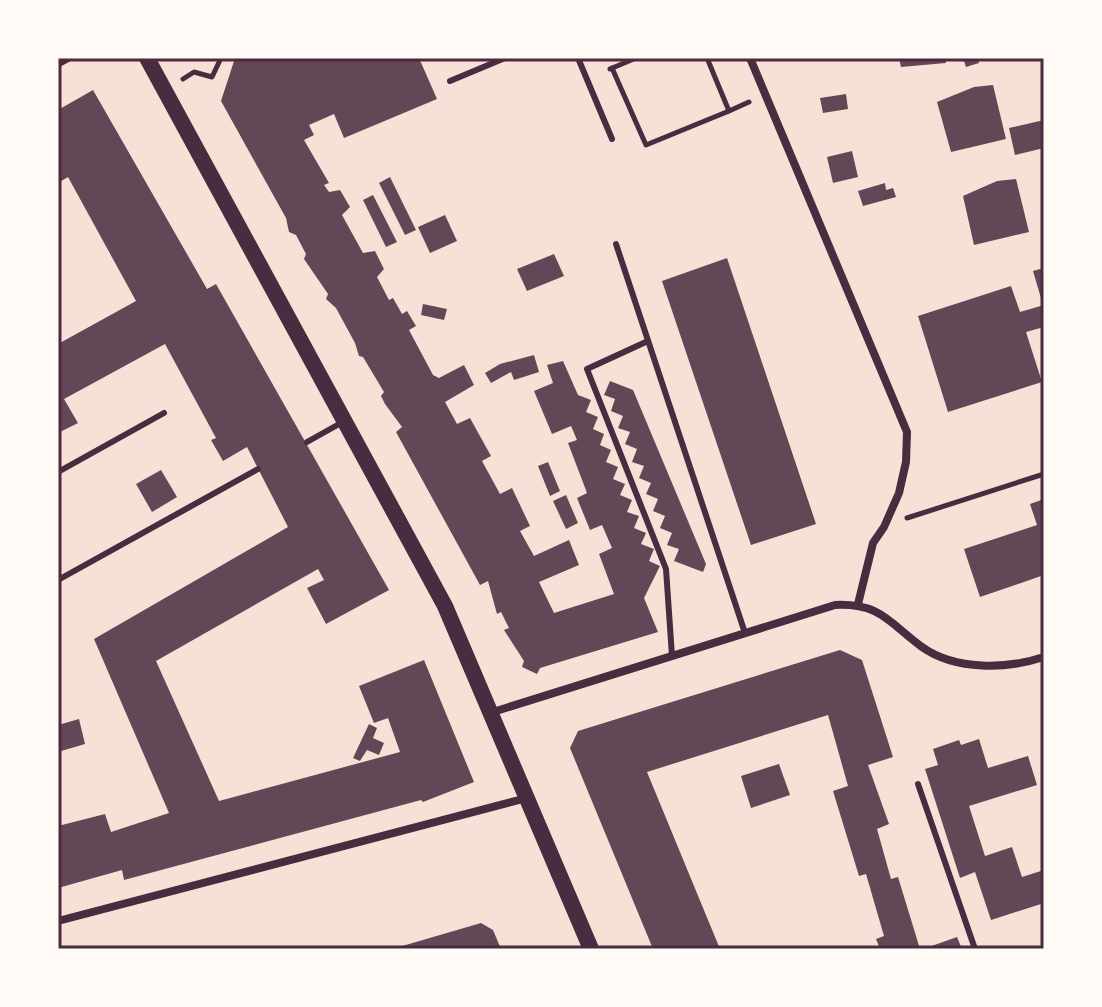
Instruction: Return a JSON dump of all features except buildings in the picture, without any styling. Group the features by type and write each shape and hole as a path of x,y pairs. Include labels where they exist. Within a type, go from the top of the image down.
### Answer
{"main road":[{"path":"147,58 445,606 493,712 591,949"}],"street":[{"path":"750,58 907,432 906,462 899,493 873,543 858,604"},
{"path":"493,712 835,605 858,604 879,611 925,649 959,662 987,666 1026,663 1044,657"},
{"path":"58,921 528,797"}],"lane":[{"path":"450,81 505,58"},
{"path":"578,58 612,139"},
{"path":"616,244 745,633"},
{"path":"648,341 587,369 666,569 672,656"},
{"path":"58,472 164,413"},
{"path":"307,442 344,421"},
{"path":"58,580 258,469"},
{"path":"918,784 975,949"}],"path":[{"path":"58,65 71,58"},
{"path":"165,89 194,72 212,77 221,58"},
{"path":"587,78 636,58"},
{"path":"707,58 729,111"},
{"path":"612,68 646,145 766,95"},
{"path":"884,527 1044,474"}]}
